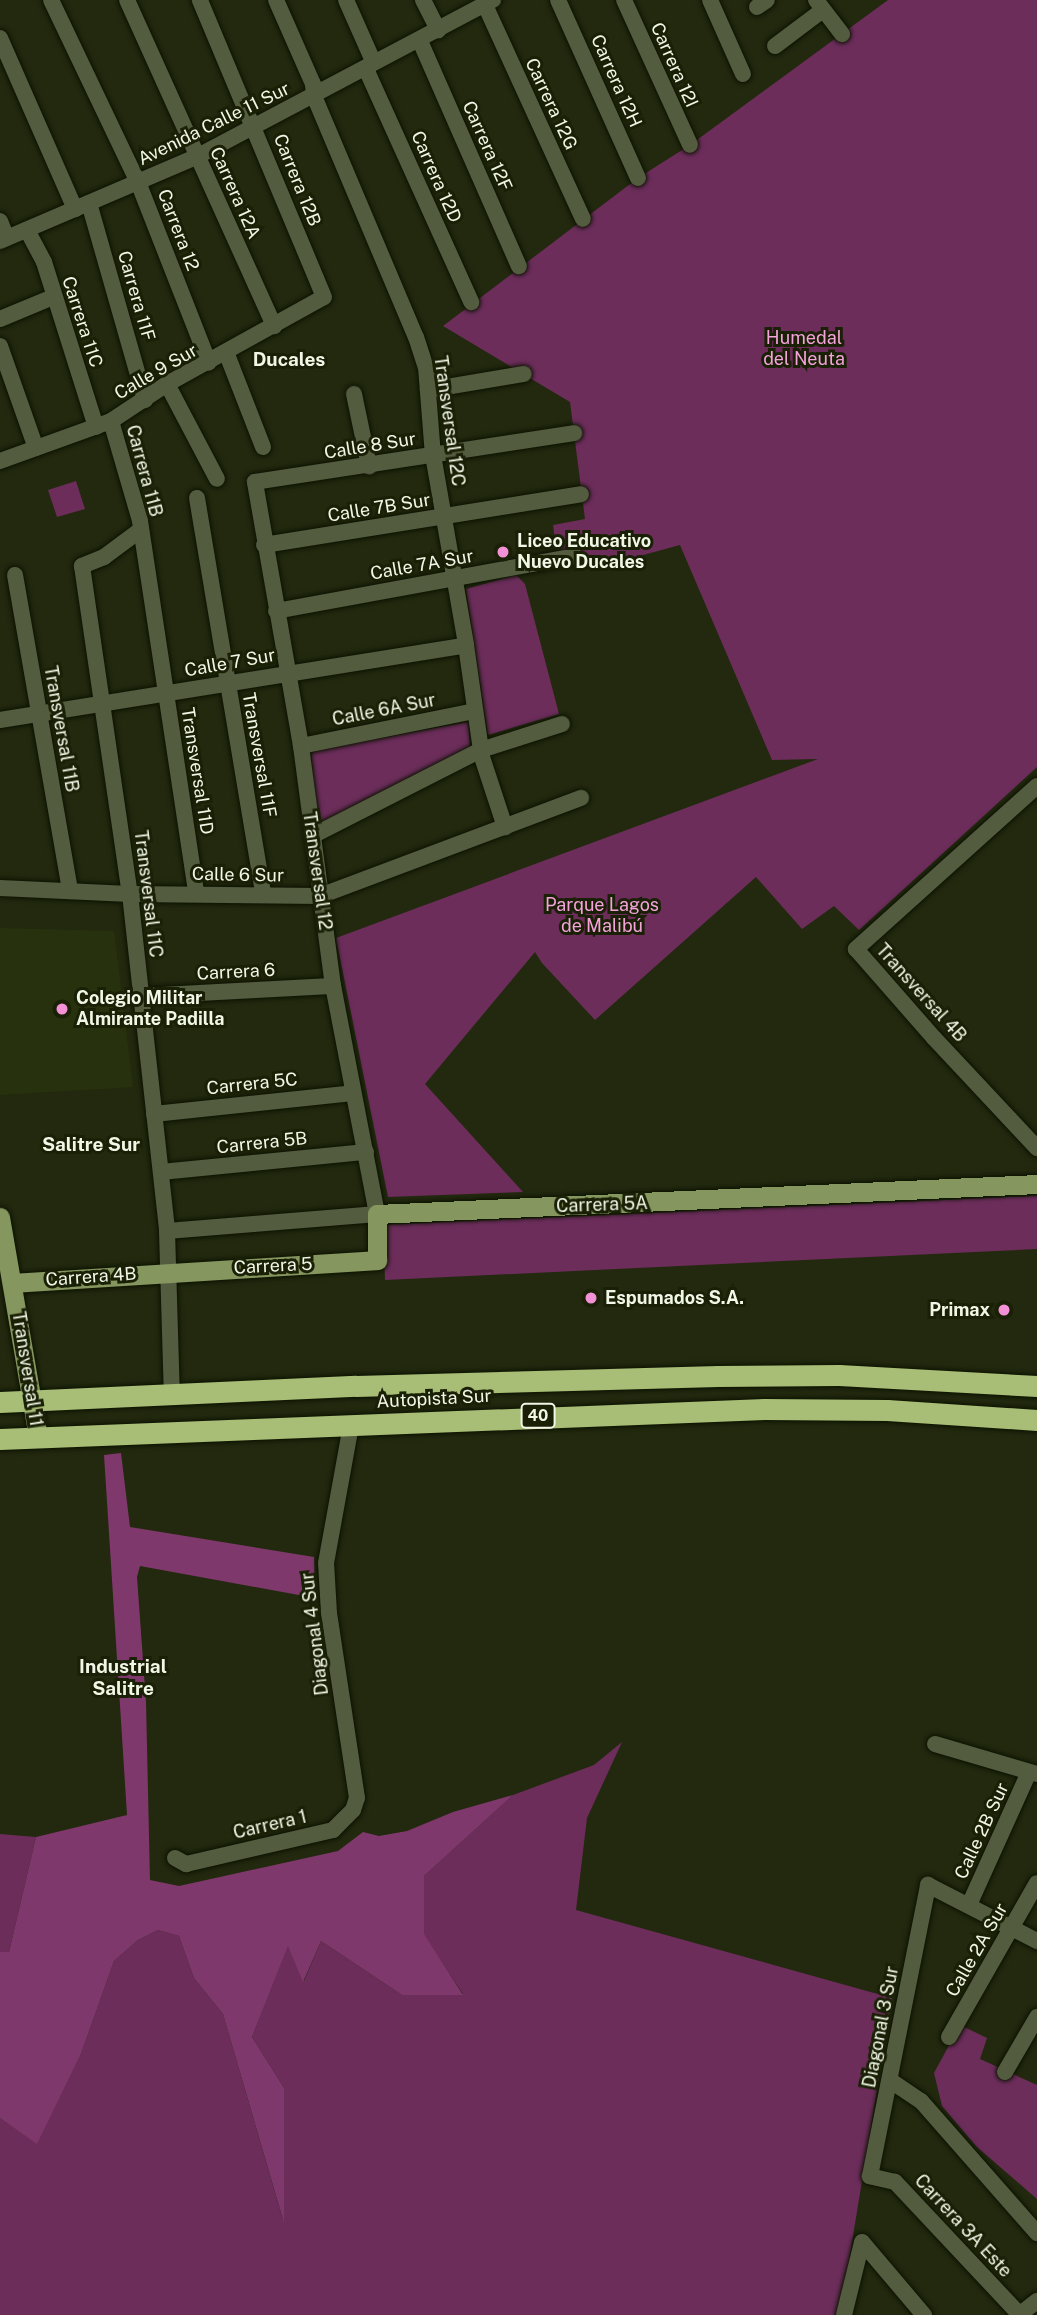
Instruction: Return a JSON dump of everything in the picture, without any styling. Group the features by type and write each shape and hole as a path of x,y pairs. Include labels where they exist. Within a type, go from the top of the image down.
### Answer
{"highway":[{"name":"Autopista Sur","path":"0,1402 517,1380 839,1375 1037,1386"},
{"name":"Autopista Sur","path":"0,1440 764,1409 887,1410 1037,1420"}],"main road":[{"name":"Carrera 5A","path":"377,1214 1037,1184"},
{"name":"Transversal 12","path":"377,1214 377,1260"},
{"name":"Transversal 11","path":"0,1217 6,1283 34,1402 38,1438"},
{"name":"Carrera 5","path":"168,1272 377,1260"},
{"name":"Carrera 4B","path":"6,1283 168,1272"}],"street":[{"name":"Carrera 12","path":"51,0 138,182 208,363"},
{"name":"Carrera 12A","path":"127,0 274,326"},
{"name":"Carrera 12B","path":"200,0 324,297"},
{"name":"Transversal 12C","path":"276,0 313,84 314,96 416,337 426,367 433,455 467,645 481,750 505,827"},
{"name":"Carrera 12D","path":"346,0 369,65 471,302"},
{"path":"423,0 438,30"},
{"name":"Carrera 12H","path":"558,0 638,178"},
{"name":"Carrera 12I","path":"624,0 690,145"},
{"path":"710,0 743,74"},
{"name":"Avenida Calle 11 Sur","path":"4,239 198,156 369,65 421,41 489,2"},
{"name":"Carrera 12G","path":"489,2 583,219"},
{"path":"775,46 819,5 842,34"},
{"name":"Carrera 11F","path":"0,38 82,206 145,400"},
{"name":"Carrera 12F","path":"421,41 519,266"},
{"path":"0,221 4,239"},
{"name":"Carrera 11C","path":"27,230 44,262 53,297 104,424"},
{"path":"0,319 53,297"},
{"name":"Calle 9 Sur","path":"0,461 104,424 167,384 324,297"},
{"path":"0,346 36,448"},
{"path":"226,352 263,447"},
{"path":"428,390 524,374"},
{"path":"167,384 217,479"},
{"path":"354,394 369,466"},
{"name":"Carrera 11B","path":"104,424 140,521 139,531"},
{"name":"Calle 8 Sur","path":"255,482 574,433"},
{"name":"Transversal 12","path":"255,482 301,746 333,986 377,1214"},
{"name":"Calle 7B Sur","path":"264,545 581,494"},
{"name":"Transversal 11F","path":"197,498 263,894"},
{"name":"Transversal 11C","path":"139,531 104,557 82,566 130,894 161,1172 167,1231 172,1395"},
{"name":"Transversal 11D","path":"139,531 197,893"},
{"name":"Calle 7A Sur","path":"276,611 575,556"},
{"name":"Transversal 11B","path":"15,575 70,891"},
{"name":"Calle 7 Sur","path":"0,720 467,645"},
{"name":"Calle 6A Sur","path":"301,746 475,711"},
{"path":"312,836 481,750 562,724"},
{"name":"Transversal 4B","path":"1037,786 856,949 934,1038 1037,1148"},
{"name":"Calle 6 Sur","path":"0,888 130,894 320,896 581,798"},
{"name":"Carrera 6","path":"141,996 333,986"},
{"name":"Carrera 5C","path":"154,1114 353,1093"},
{"name":"Carrera 5B","path":"161,1172 366,1152"},
{"name":"Carrera 5A","path":"167,1231 377,1214"},
{"name":"Diagonal 4 Sur","path":"351,1425 326,1563 329,1613 357,1798"},
{"path":"935,1744 1033,1773"},
{"name":"Calle 2B Sur","path":"969,1905 1033,1773"},
{"name":"Carrera 1","path":"175,1858 186,1864 333,1830 354,1810 357,1798"},
{"name":"Calle 2A Sur","path":"949,2037 1037,1883"},
{"name":"Diagonal 3 Sur","path":"870,2176 928,1885 969,1905"},
{"path":"969,1905 1037,1941"},
{"path":"1005,2072 1037,2017"},
{"path":"891,2081 921,2101 1037,2233"},
{"name":"Carrera 3A Este","path":"870,2176 895,2182 1019,2315"},
{"path":"844,2315 862,2242 924,2315"},
{"path":"1019,2315 1037,2301"}],"shaded area":[{"name":"Colegio Militar Almirante Padilla","path":"0,928 114,931 133,1087 0,1095"},
{"path":"121,1453 130,1527 314,1557 315,1598 140,1566 137,1577 146,1702 150,1880 179,1886 338,1851 363,1832 379,1836 407,1831 453,1812 513,1795 424,1876 424,1934 463,1995 402,1995 321,1941 303,1982 288,1946 252,2037 284,2088 284,2223 223,2014 194,1978 179,1936 158,1930 138,1940 114,1961 81,2054 37,2144 0,2118 0,1952 9,1952 36,1837 127,1815 104,1455"}],"green space":[{"name":"Humedal del Neuta","path":"888,0 1037,0 1037,767 859,930 834,906 802,929 756,877 595,1020 535,952 425,1084 523,1192 388,1197 336,938 818,759 772,760 680,545 595,568 556,547 553,525 585,519 570,402 443,326 638,178 690,145"},
{"path":"76,481 85,509 57,517 48,490"},
{"path":"516,575 525,584 559,714 488,735 466,589"},
{"path":"468,722 470,749 318,824 311,751"},
{"path":"1037,1196 1037,1249 385,1280 383,1225"},
{"path":"622,1742 587,1818 576,1910 892,1998 840,2315 0,2315 0,2118 37,2143 81,2054 114,1961 138,1940 158,1930 179,1936 194,1978 223,2014 283,2220 284,2088 252,2037 288,1945 304,1981 321,1941 402,1995 463,1994 423,1934 424,1876 513,1795 594,1765"},
{"path":"0,1834 36,1837 9,1952 0,1952"},
{"path":"960,2025 987,2038 980,2059 1037,2085 1037,2199 977,2147 942,2106 934,2073"}],"place":[{"name":"Liceo Educativo Nuevo Ducales","path":"503,552"},
{"name":"Colegio Militar Almirante Padilla","path":"62,1009"},
{"name":"Espumados S.A.","path":"591,1298"},
{"name":"Primax","path":"1004,1310"}],"district":[{"name":"Ducales","path":"289,360"},
{"name":"Salitre Sur","path":"91,1145"},
{"name":"Industrial Salitre","path":"123,1678"}],"park label":[{"name":"Parque Lagos de Malibú","path":"602,916"}]}
